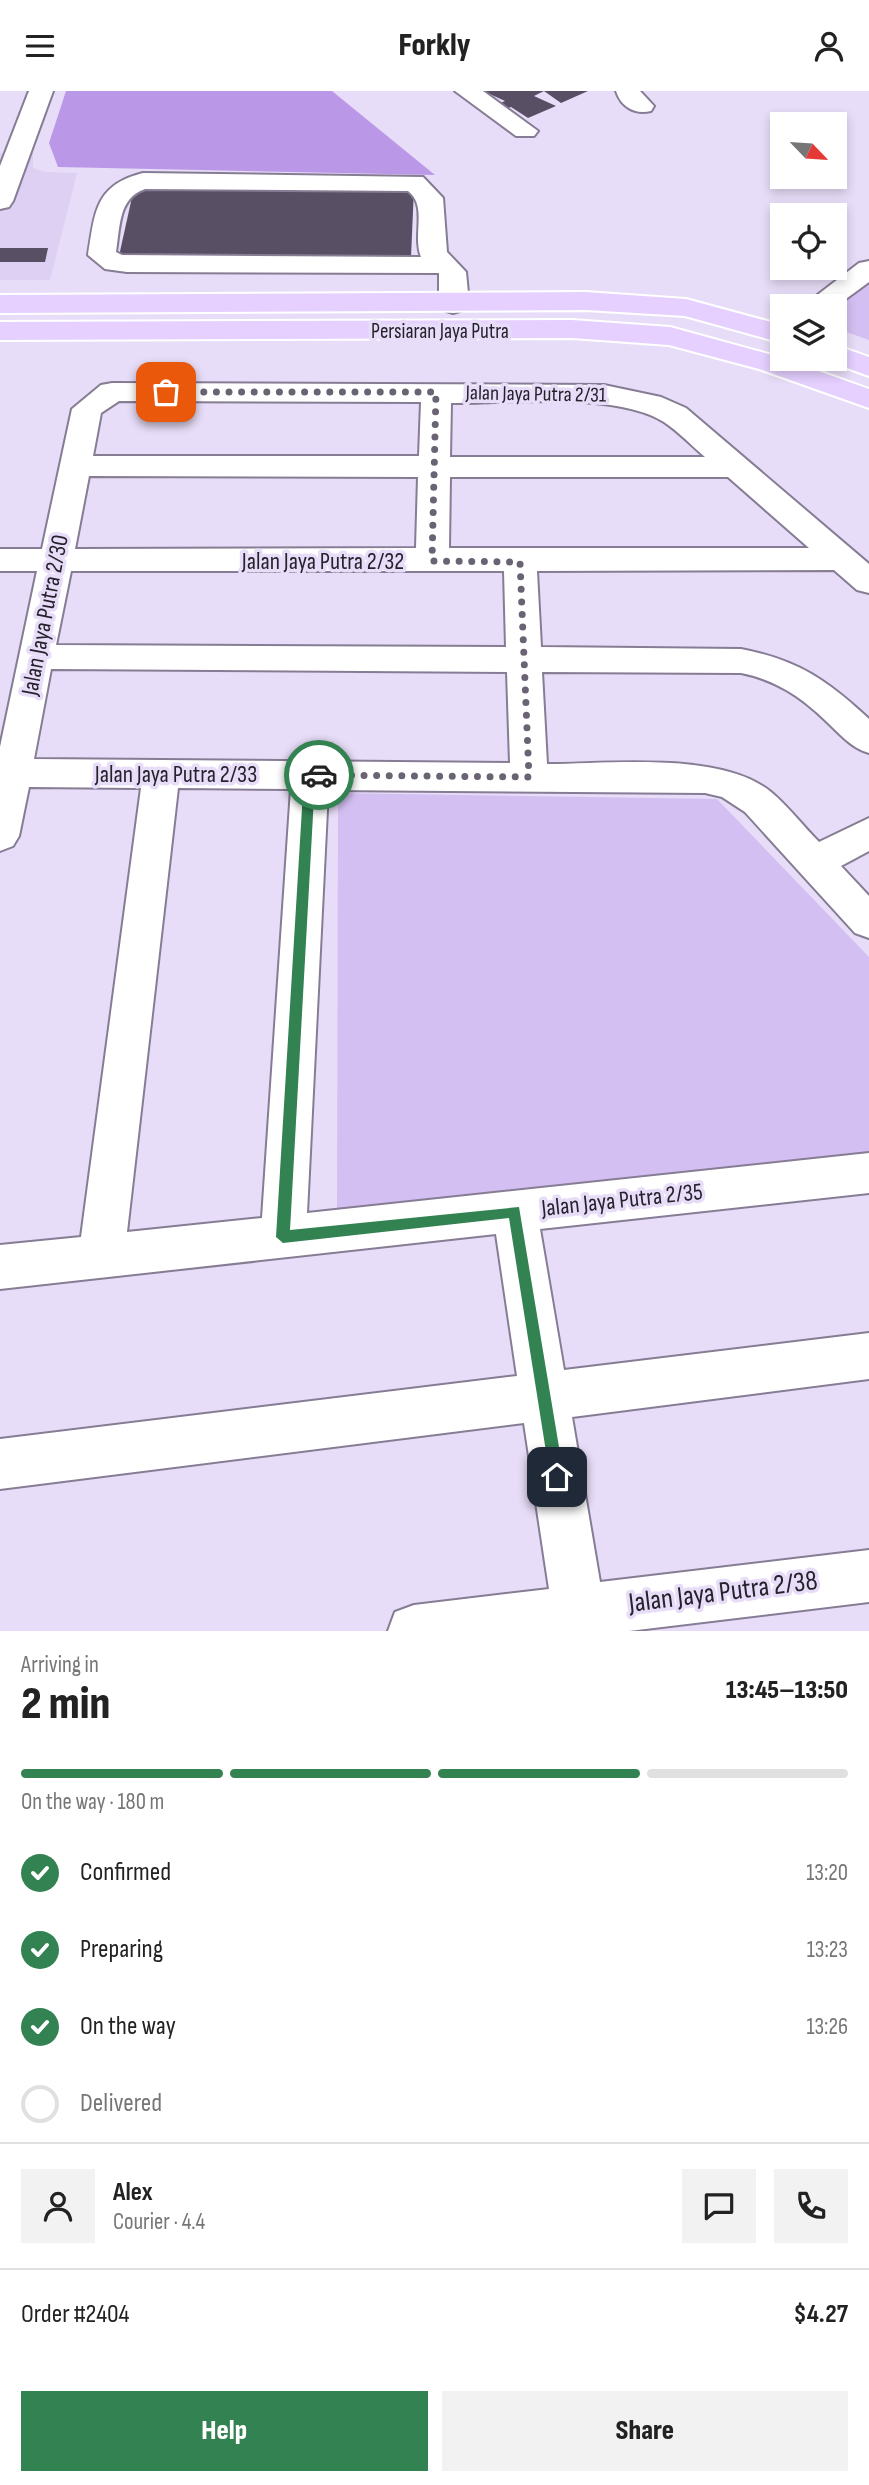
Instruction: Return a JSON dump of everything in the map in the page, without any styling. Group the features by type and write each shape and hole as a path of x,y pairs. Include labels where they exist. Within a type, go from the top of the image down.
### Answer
{"main road":[{"name":"Persiaran Jaya Putra","path":"0,304 453,304 586,301 686,308 770,330"},
{"name":"Persiaran Jaya Putra","path":"0,331 572,329 633,332 670,337 769,363 869,399"},
{"path":"847,359 869,367"}],"street":[{"path":"0,201 41,91"},
{"path":"467,91 524,131"},
{"path":"446,265 127,264 115,263 102,255 114,195 127,184 143,181 414,183 427,190 432,200 431,249 436,258 446,265 455,276 453,304"},
{"path":"834,294 869,269"},
{"name":"Jalan Jaya Putra 2/31","path":"97,399 112,392 436,392 604,394 650,404 675,415 869,582"},
{"path":"432,561 436,392"},
{"name":"Jalan Jaya Putra 2/30","path":"0,836 6,773 36,657 87,408 97,399"},
{"path":"75,466 736,467"},
{"name":"Jalan Jaya Putra 2/32","path":"0,560 520,562 842,559"},
{"path":"520,562 529,777"},
{"path":"36,657 741,661 787,671 812,687 869,740"},
{"name":"Jalan Jaya Putra 2/33","path":"6,773 705,779 733,786 758,802 869,922"},
{"path":"101,1256 161,774"},
{"path":"283,1237 310,775"},
{"path":"814,863 869,833"},
{"name":"Jalan Jaya Putra 2/35","path":"0,1267 869,1173"},
{"path":"515,1212 580,1620"},
{"path":"0,1464 869,1356"},
{"name":"Jalan Jaya Putra 2/38","path":"414,1631 580,1620 869,1576"}],"shaded area":[{"path":"66,91 332,91 435,175 58,167 49,143"},
{"path":"0,153 33,153 33,168 45,172 77,173 50,280 0,280"},
{"path":"869,281 869,340 847,332 847,297"},
{"path":"338,793 717,799 869,957 869,1155 337,1209"}],"building":[{"path":"483,91 544,91 534,96 556,106 528,118 511,107 506,109 498,104 505,101"},
{"path":"544,91 588,91 561,103"},
{"path":"134,188 414,189 411,257 119,256"},
{"path":"0,248 48,248 45,262 0,262"}],"way so far":[{"path":"166,392 436,392 432,561 520,562 529,777 319,775"}],"route":[{"path":"319,775 310,775 283,1237 515,1212 557,1477"}]}
